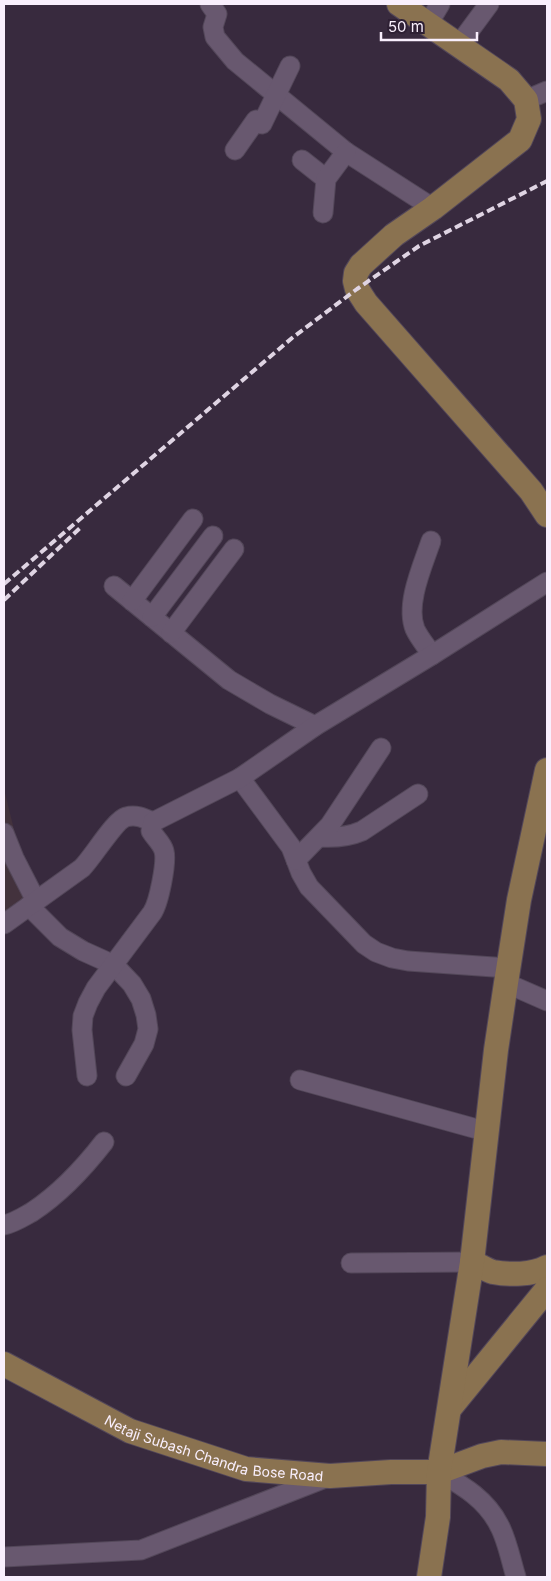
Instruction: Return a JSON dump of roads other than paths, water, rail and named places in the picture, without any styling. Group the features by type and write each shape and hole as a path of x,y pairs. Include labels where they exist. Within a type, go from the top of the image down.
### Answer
{"main road":[{"path":"398,4 509,80 526,100 529,119 520,140 433,208 394,235 361,265 356,273 357,289 366,303 530,490 547,515"},
{"path":"429,1577 438,1517 438,1472 450,1408 472,1262 496,1050 519,900 544,807 547,770"},
{"path":"472,1262 492,1271 508,1274 540,1271 547,1267"},
{"path":"450,1408 547,1289"},
{"name":"Netaji Subash Chandra Bose Road","path":"4,1364 130,1432 246,1469 330,1476 391,1472 438,1472 482,1456 501,1452 547,1454"},
{"path":"391,1472 421,1480 428,1486 438,1517"}],"street":[{"path":"210,4 218,14 213,27 215,37 235,61 346,152 433,208"},
{"path":"428,24 440,4"},
{"path":"458,46 489,4"},
{"path":"235,150 256,120 262,124 290,66"},
{"path":"526,100 547,91"},
{"path":"323,213 326,179 346,152"},
{"path":"302,160 326,179"},
{"path":"132,601 193,519"},
{"path":"152,618 213,536"},
{"path":"431,541 413,599 412,610 415,628 432,655"},
{"path":"170,633 234,549"},
{"path":"86,1076 82,1044 83,1016 96,988 152,913 158,902 165,856 163,847 150,831 153,822 240,778 315,726 547,582"},
{"path":"114,586 229,680 270,704 315,726"},
{"path":"296,860 330,825 380,748"},
{"path":"240,778 291,847 309,886 355,936 376,952 408,961 507,975 547,1000"},
{"path":"320,837 334,838 362,832 418,794"},
{"path":"4,924 82,868 93,857 122,819 135,816 153,822"},
{"path":"4,833 33,904 60,937 83,951 114,965 132,984 142,999 148,1030 144,1044 126,1076"},
{"path":"300,1080 488,1132"},
{"path":"4,1225 15,1222 63,1189 86,1166 104,1142"},
{"path":"351,1263 472,1262"},
{"path":"438,1472 464,1486 484,1502 500,1526 516,1577"},
{"path":"4,1557 141,1550 330,1476"}],"railway":[{"path":"4,584 292,338 357,289 419,246 547,181"},
{"path":"4,600 81,527"}]}
